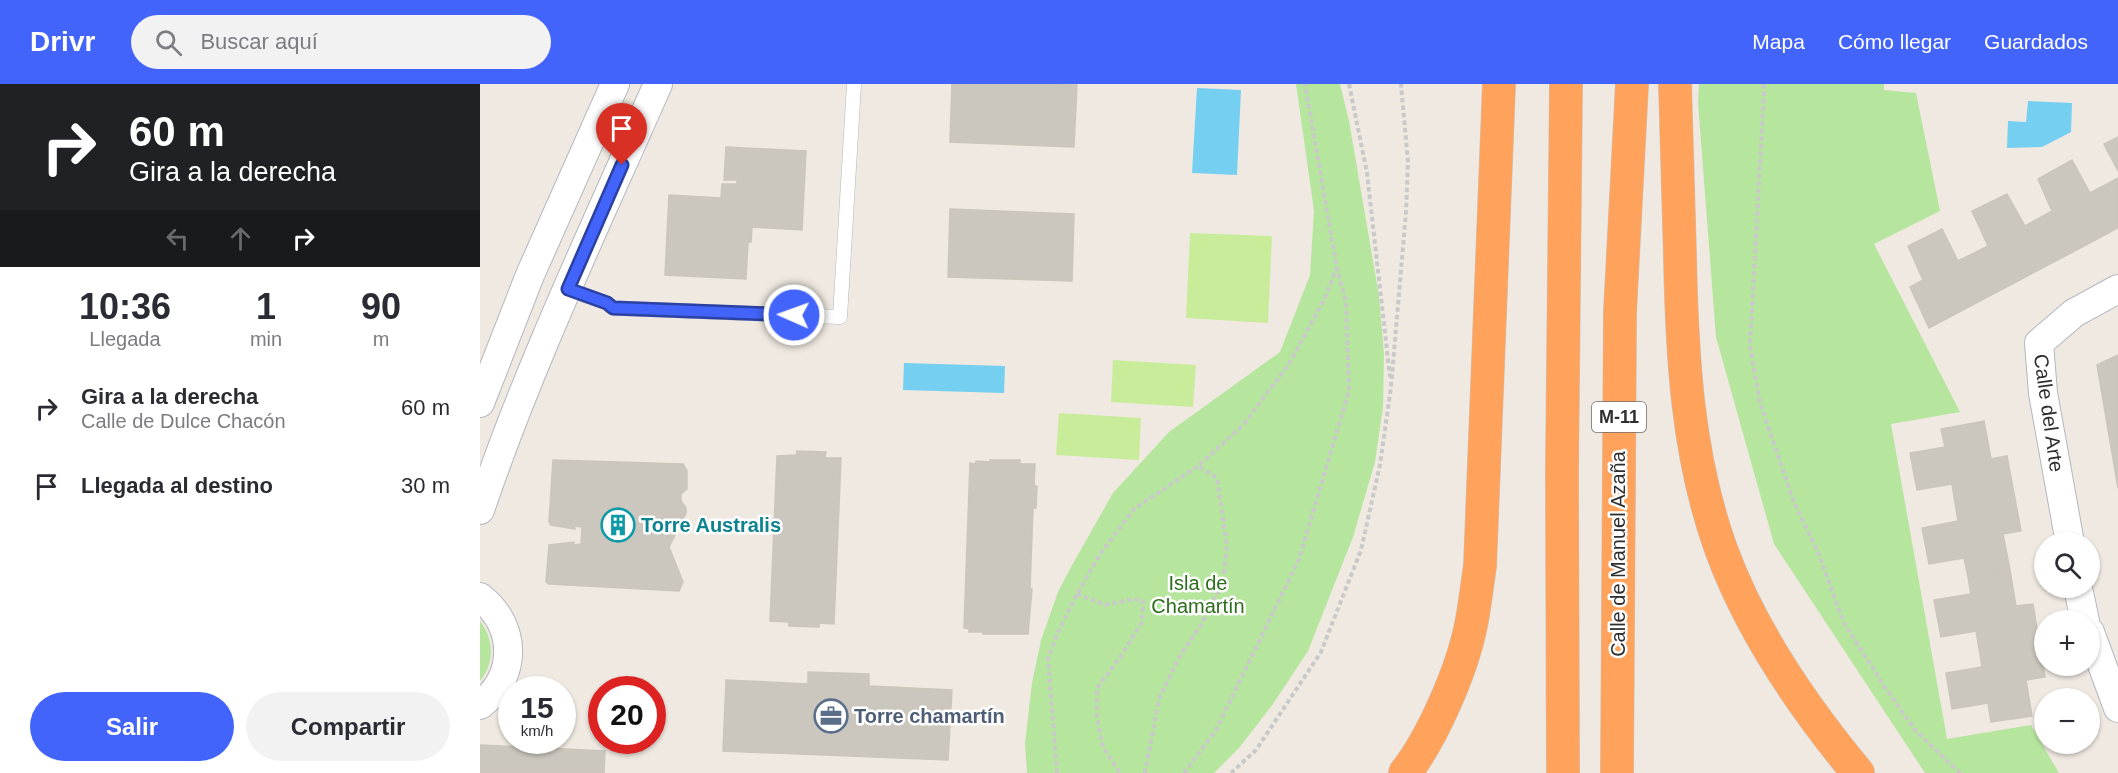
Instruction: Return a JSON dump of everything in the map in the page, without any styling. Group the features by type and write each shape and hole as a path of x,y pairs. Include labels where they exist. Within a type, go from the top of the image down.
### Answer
{"highway":[{"path":"1405,773 1432,729 1458,670 1471,627 1480,566 1499,84"},
{"path":"1561,766 1566,84"},
{"name":"Calle de Manuel Azaña","path":"1617,761 1620,312 1632,84"},
{"path":"1676,84 1682,340 1689,416 1703,488 1721,548 1744,602 1786,674 1833,743 1858,773"}],"street":[{"path":"480,403 530,275 615,84"},
{"path":"480,510 497,460 568,289 658,84"},
{"path":"530,275 568,289"},
{"name":"Calle del Arte","path":"2068,532 2043,393 2039,343 2074,313 2118,289"},
{"path":"480,596 493,608 502,621 509,651 507,666 501,681 493,694 480,705"},
{"path":"2100,659 2118,708"}],"lane":[{"path":"568,289 607,303 613,308 840,317 854,84"}],"path":[{"path":"1184,773 1216,730 1299,559 1349,391 1346,301 1337,269 1305,84"},
{"path":"1349,84 1367,173 1391,387"},
{"path":"1231,773 1256,750 1321,652 1361,550 1380,465 1391,387 1408,162 1401,84"},
{"path":"1762,84 1764,91 1750,346 1760,403 1793,500 1818,552 1844,623 1916,731 1960,773"},
{"path":"1058,773 1048,659 1057,634 1077,594 1100,554 1134,509 1198,466 1242,425 1289,364 1337,269"},
{"path":"1145,773 1159,699 1178,659 1202,623 1223,581 1227,546 1217,478 1198,466"},
{"path":"1077,594 1105,605 1133,599 1143,601 1142,622 1121,656 1097,688 1097,718 1103,747 1120,773"}],"green space":[{"name":"Isla de Chamartín","path":"1296,84 1340,84 1349,121 1379,296 1384,354 1383,407 1375,462 1353,537 1308,651 1273,704 1239,748 1214,773 1027,773 1025,743 1032,683 1041,640 1058,592 1113,493 1169,432 1280,352 1310,275 1314,211"},
{"path":"1699,84 1884,84 1884,90 1916,93 1940,211 1874,244 1960,412 1891,424 1947,739 2031,725 2034,730 2034,754 2048,754 2059,773 1925,773 1774,544 1716,337 1698,103"},
{"path":"1190,233 1272,236 1268,323 1186,318"},
{"path":"1113,360 1196,365 1193,407 1111,402"},
{"path":"1059,413 1141,418 1139,460 1056,455"},
{"path":"480,621 488,635 491,651 488,667 480,681"}],"water":[{"path":"1197,88 1241,90 1237,175 1192,173"},
{"path":"2028,101 2072,103 2071,132 2042,147 2007,148 2008,121 2026,122"},
{"path":"904,363 1005,366 1004,393 903,390"}],"building":[{"path":"952,84 1077,85 1074,147 950,142"},
{"path":"2118,137 2118,171 2104,144"},
{"path":"726,147 806,151 802,230 752,227 751,242 748,242 746,279 665,275 669,195 721,198 722,184 737,184 737,180 724,180"},
{"path":"2072,160 2090,193 2118,178 2118,228 1929,328 1910,287 1923,280 1908,246 1942,229 1958,261 1988,246 1972,211 2007,194 2025,226 2052,211 2038,179"},
{"path":"950,209 1074,214 1072,281 948,277"},
{"path":"2118,355 2118,488 2097,365"},
{"path":"1984,421 1991,459 2007,456 2021,531 2003,534 2010,570 1968,577 1964,558 1929,564 1922,528 1958,521 1952,484 1917,490 1910,453 1945,447 1941,429"},
{"path":"797,451 826,452 825,458 841,458 834,624 819,623 819,627 789,626 789,622 770,621 777,456 796,455"},
{"name":"Torre Australis","path":"553,460 683,464 687,471 687,489 681,494 681,501 686,508 686,513 669,547 683,582 679,591 546,582 549,545 574,542 574,545 581,544 582,527 574,526 575,529 551,525 549,522"},
{"path":"990,460 1020,460 1020,464 1035,464 1034,486 1037,486 1036,508 1033,508 1030,589 1032,589 1028,634 983,634 983,632 969,632 969,629 964,628 970,463 990,462"},
{"path":"2010,570 2016,606 2033,604 2034,676 2045,677 2026,680 2032,716 1991,722 1988,703 1952,709 1946,673 1982,667 1976,631 1941,637 1934,600 1971,594 1968,577"},
{"path":"808,672 869,674 869,686 952,690 948,760 723,751 726,680 808,684"},
{"path":"480,745 498,746 498,754 576,754 576,750 588,750 588,754 605,754 604,773 480,773"}],"place":[{"name":"Torre Australis","path":"618,525"},
{"name":"Torre chamartín","path":"831,716"}],"route":[{"path":"622,165 568,289 607,303 613,308 794,315"}]}
